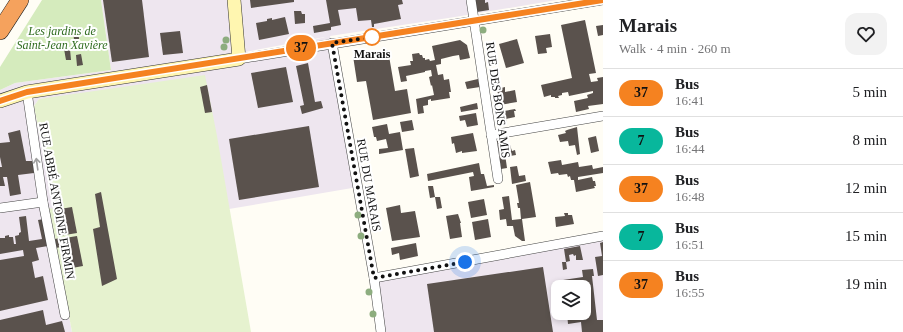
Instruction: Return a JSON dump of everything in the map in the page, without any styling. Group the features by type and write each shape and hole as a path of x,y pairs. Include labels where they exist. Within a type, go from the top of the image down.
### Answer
{"highway":[{"path":"0,17 10,0"},
{"path":"0,31 20,0"}],"street":[{"path":"234,0 239,59"},
{"name":"RUE DES BONS AMIS","path":"471,0 498,179"},
{"path":"0,101 27,92 603,0"},
{"name":"RUE DU MARAIS","path":"332,43 374,278 381,332"},
{"name":"RUE ABBÉ ANTOINE FIRMIN","path":"27,92 43,202 64,315"},
{"path":"491,135 603,116"},
{"path":"0,208 43,202"},
{"path":"374,278 603,236"}],"shaded area":[{"path":"101,0 234,0 240,59 325,37 245,52 240,0 557,0 330,36 358,187 229,209 207,85 39,99 34,106 54,210 49,209 72,332 0,332 0,90 15,83 111,70"},
{"path":"603,236 603,332 380,332 371,275"}],"green space":[{"name":"Les jardins de Saint-Jean Xavière","path":"42,0 101,0 111,70 15,83 0,90 0,67"},
{"path":"205,75 251,332 72,332 49,208 54,209 34,106 39,99"}],"building":[{"path":"103,0 142,0 149,57 112,62"},
{"path":"250,0 294,0 294,2 251,8"},
{"path":"326,0 402,0 403,4 398,5 401,19 374,24 374,27 372,27 371,20 358,21 356,8 338,10 341,25 331,27 331,30 314,33 313,26 330,23"},
{"path":"475,0 485,0 485,3 488,2 489,10 477,12"},
{"path":"294,11 301,11 302,14 305,14 305,23 295,24"},
{"path":"285,17 289,34 259,40 256,23 267,21 267,19 272,18 272,20"},
{"path":"585,20 596,73 589,74 591,82 598,81 597,78 603,77 603,104 588,106 589,109 576,112 574,101 588,98 587,95 593,93 593,91 569,96 568,92 562,93 562,95 558,96 559,98 551,97 551,95 544,97 541,85 572,78 561,25"},
{"path":"603,25 603,35 598,36 596,26"},
{"path":"78,28 79,39 74,40 73,29"},
{"path":"180,31 183,53 163,55 160,33"},
{"path":"550,34 552,47 546,48 547,53 538,54 535,36"},
{"path":"517,39 524,63 506,68 499,44"},
{"path":"460,40 467,45 470,58 460,60 459,55 453,56 441,59 441,64 436,65 438,75 443,74 444,80 449,79 451,92 449,92 450,98 431,101 431,99 428,100 428,105 423,106 424,113 418,114 416,99 434,95 429,77 432,76 431,70 406,76 407,81 401,82 398,67 411,65 410,61 413,61 412,54 419,53 423,58 425,58 425,60 435,60 432,46"},
{"path":"64,49 70,49 71,60 66,60"},
{"path":"388,50 395,91 407,89 411,113 373,120 366,81 357,82 353,56"},
{"path":"81,54 83,65 77,66 76,55"},
{"path":"308,63 315,102 321,101 323,108 302,114 300,106 304,105 296,66"},
{"path":"286,67 293,102 258,108 251,73"},
{"path":"478,79 480,87 467,89 465,82"},
{"path":"207,85 212,112 205,113 200,87"},
{"path":"505,87 505,92 515,90 517,102 500,105 497,89"},
{"path":"477,103 478,109 461,112 460,107"},
{"path":"515,109 515,117 506,119 507,123 500,124 498,112"},
{"path":"476,113 478,125 467,127 465,120 460,121 459,116"},
{"path":"412,120 414,130 402,132 400,122"},
{"path":"387,124 389,134 400,132 403,150 379,154 379,149 388,148 386,139 377,141 376,137 374,137 372,127"},
{"path":"309,126 319,187 239,200 229,139"},
{"path":"577,127 580,154 577,155 575,145 569,146 568,141 560,142 558,135 566,133 565,131"},
{"path":"20,130 26,161 33,161 34,173 18,175 21,194 10,196 7,177 3,177 5,186 0,186 0,167 2,167 0,143 10,142 8,133"},
{"path":"473,133 477,151 462,153 462,151 456,153 451,137"},
{"path":"596,136 599,151 591,153 588,138"},
{"path":"505,140 505,143 510,145 512,151 515,150 516,155 510,156 509,153 505,154 507,168 501,169 497,141"},
{"path":"414,148 419,176 410,178 405,149"},
{"path":"561,160 562,165 578,162 579,167 592,165 593,169 603,167 603,173 578,177 578,180 592,177 593,181 595,181 595,188 576,192 574,180 571,180 570,176 568,177 567,174 559,175 558,173 551,174 548,162"},
{"path":"479,163 481,174 484,174 487,186 494,185 494,187 471,191 469,177 474,176 473,172 428,181 427,174"},
{"path":"517,166 519,176 525,175 526,181 512,184 510,167"},
{"path":"530,182 536,217 522,219 525,241 522,241 515,236 513,226 507,226 506,219 500,220 499,210 504,209 502,197 509,196 512,220 521,219 520,208 518,208 517,203 519,203 516,185"},
{"path":"58,185 60,193 52,194 50,187"},
{"path":"428,186 433,186 435,197 430,198"},
{"path":"101,192 117,279 102,286 93,229 100,227 95,194"},
{"path":"435,197 440,197 442,208 437,209"},
{"path":"484,199 487,215 471,218 468,202"},
{"path":"400,205 401,213 415,211 420,237 392,241 386,208"},
{"path":"72,207 77,233 59,236 54,210"},
{"path":"564,213 572,215 574,224 556,227 555,217 565,216"},
{"path":"458,214 461,223 462,237 450,239 446,216"},
{"path":"26,216 29,241 42,239 38,220 44,219 48,246 36,248 39,260 32,262 35,278 43,276 48,300 0,311 0,260 24,256 23,250 0,254 0,238 5,238 5,236 9,235 9,237 13,237 14,244 16,244 15,236 19,235 21,232 19,217"},
{"path":"488,219 491,237 475,240 472,222"},
{"path":"77,236 83,266 72,268 65,238"},
{"path":"60,238 61,247 56,248 55,239"},
{"path":"603,242 603,275 598,276 595,257 602,256 600,243"},
{"path":"416,243 418,256 400,260 399,253 392,255 391,248"},
{"path":"580,246 583,260 576,260 576,255 574,256 573,254 569,255 570,261 566,262 564,249"},
{"path":"562,262 566,262 567,269 563,270"},
{"path":"543,267 553,332 434,332 427,284"},
{"path":"593,269 594,276 592,276 597,320 603,320 603,332 582,332 581,322 568,324 568,320 591,320 591,280 563,280 583,277 582,270"},
{"path":"43,310 46,325 62,321 65,332 0,332 0,320"}],"bus line":[{"name":"37","path":"0,101 27,92 603,0"}],"place":[{"name":"Marais","path":"372,37"}],"route":[{"path":"372,37 332,43 374,278 465,262"}]}
